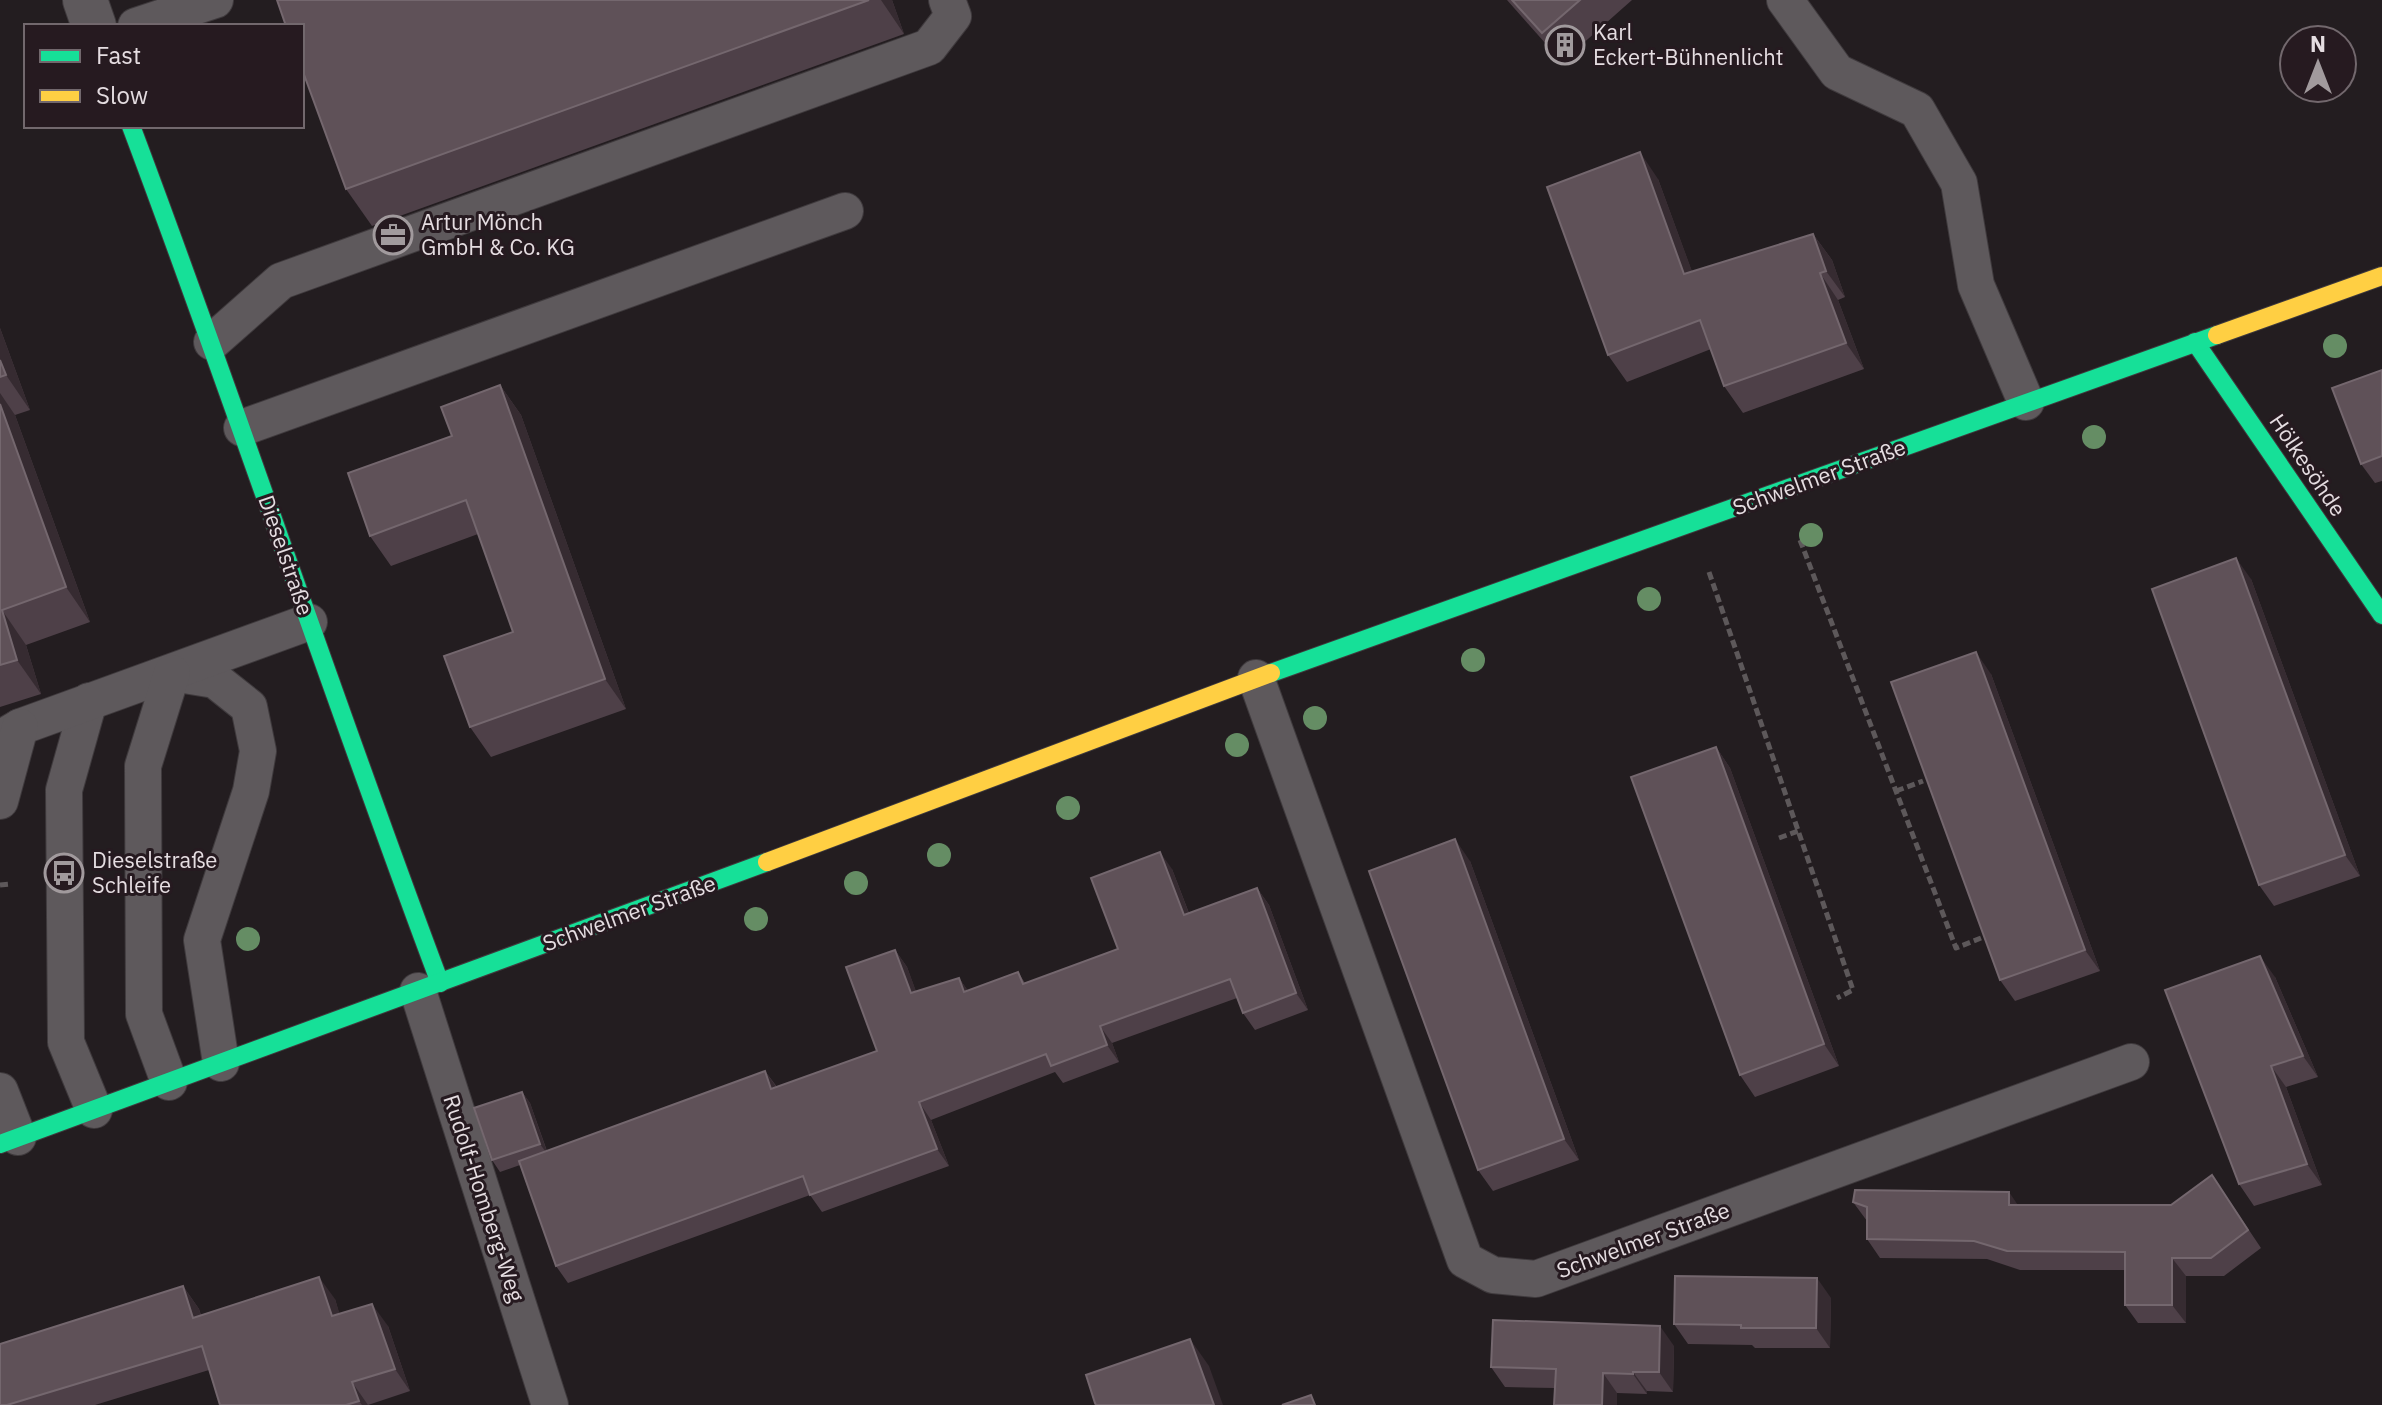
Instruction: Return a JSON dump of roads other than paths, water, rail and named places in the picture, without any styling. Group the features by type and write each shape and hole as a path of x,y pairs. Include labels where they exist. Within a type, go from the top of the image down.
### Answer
{"main road":[{"name":"Dieselstraße","path":"132,128 242,428 429,987"},
{"name":"Schwelmer Straße","path":"9,1140 429,987 1256,678 2382,276"},
{"name":"Hölkesöhde","path":"2195,342 2382,615"}],"street":[{"path":"85,0 93,24"}],"lane":[{"path":"142,24 215,0"},
{"path":"212,342 281,281 929,47 953,16 947,0"},
{"path":"1785,0 1837,72 1917,110 1959,183 1976,285 2026,402"},
{"path":"242,428 845,211"},
{"path":"0,801 10,733 89,701 309,622"},
{"path":"172,673 215,680 249,707 258,751 251,791 202,940 221,1063"},
{"path":"169,1082 144,1014 143,766 172,673"},
{"name":"Schwelmer Straße","path":"1256,678 1465,1260 1493,1275 1536,1279 2131,1062"},
{"path":"89,701 64,790 65,1026 66,1042 94,1110"},
{"name":"Rudolf-Homberg-Weg","path":"429,987 550,1405"},
{"path":"0,1091 9,1140"}],"place":[{"name":"Karl Eckert-Bühnenlicht","path":"1565,45"},
{"name":"Artur Mönch GmbH & Co. KG","path":"393,235"},
{"name":"Dieselstraße Schleife","path":"64,873"}]}
